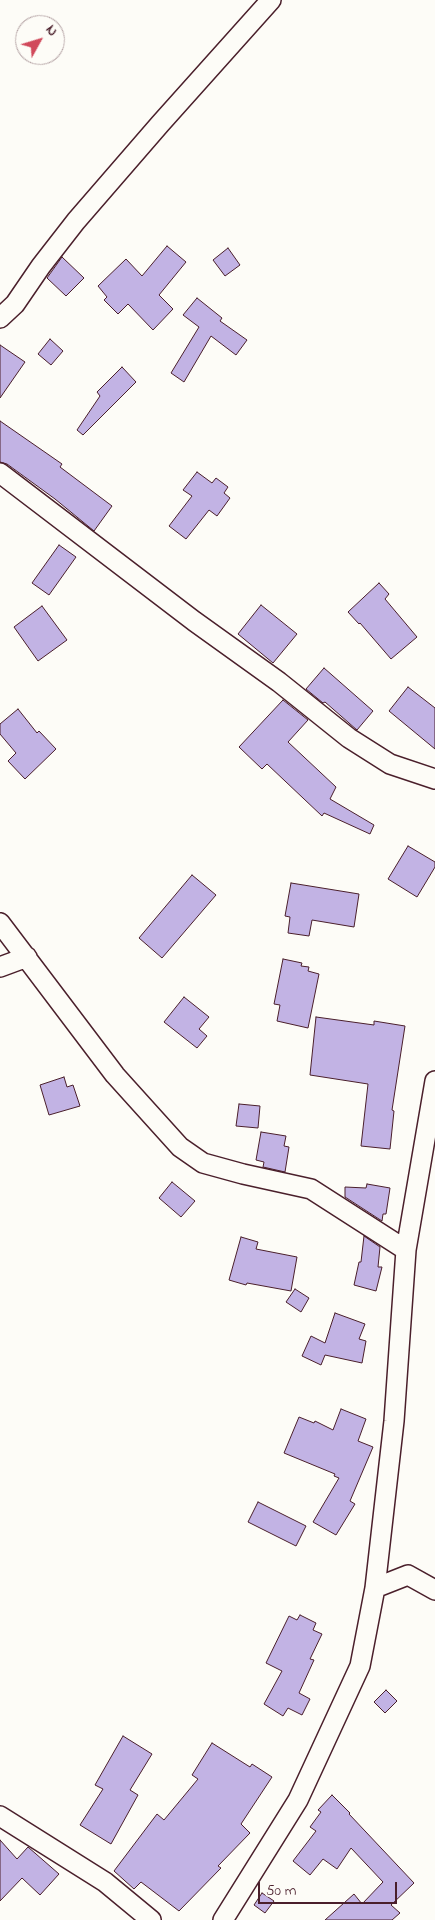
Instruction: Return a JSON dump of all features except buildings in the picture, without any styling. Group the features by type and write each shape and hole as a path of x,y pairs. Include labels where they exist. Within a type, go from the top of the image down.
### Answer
{"street":[{"path":"0,318 15,304 41,266 76,221 271,0"},
{"path":"0,473 279,682 349,738 390,764 435,779"},
{"path":"0,923 114,1075 180,1147 203,1163 310,1189 406,1250"},
{"path":"0,967 27,958"},
{"path":"223,1920 298,1800 360,1666 375,1588 394,1421 406,1250 429,1154 435,1081"},
{"path":"375,1588 408,1575 435,1590"},
{"path":"0,1816 105,1882 150,1920"}]}
